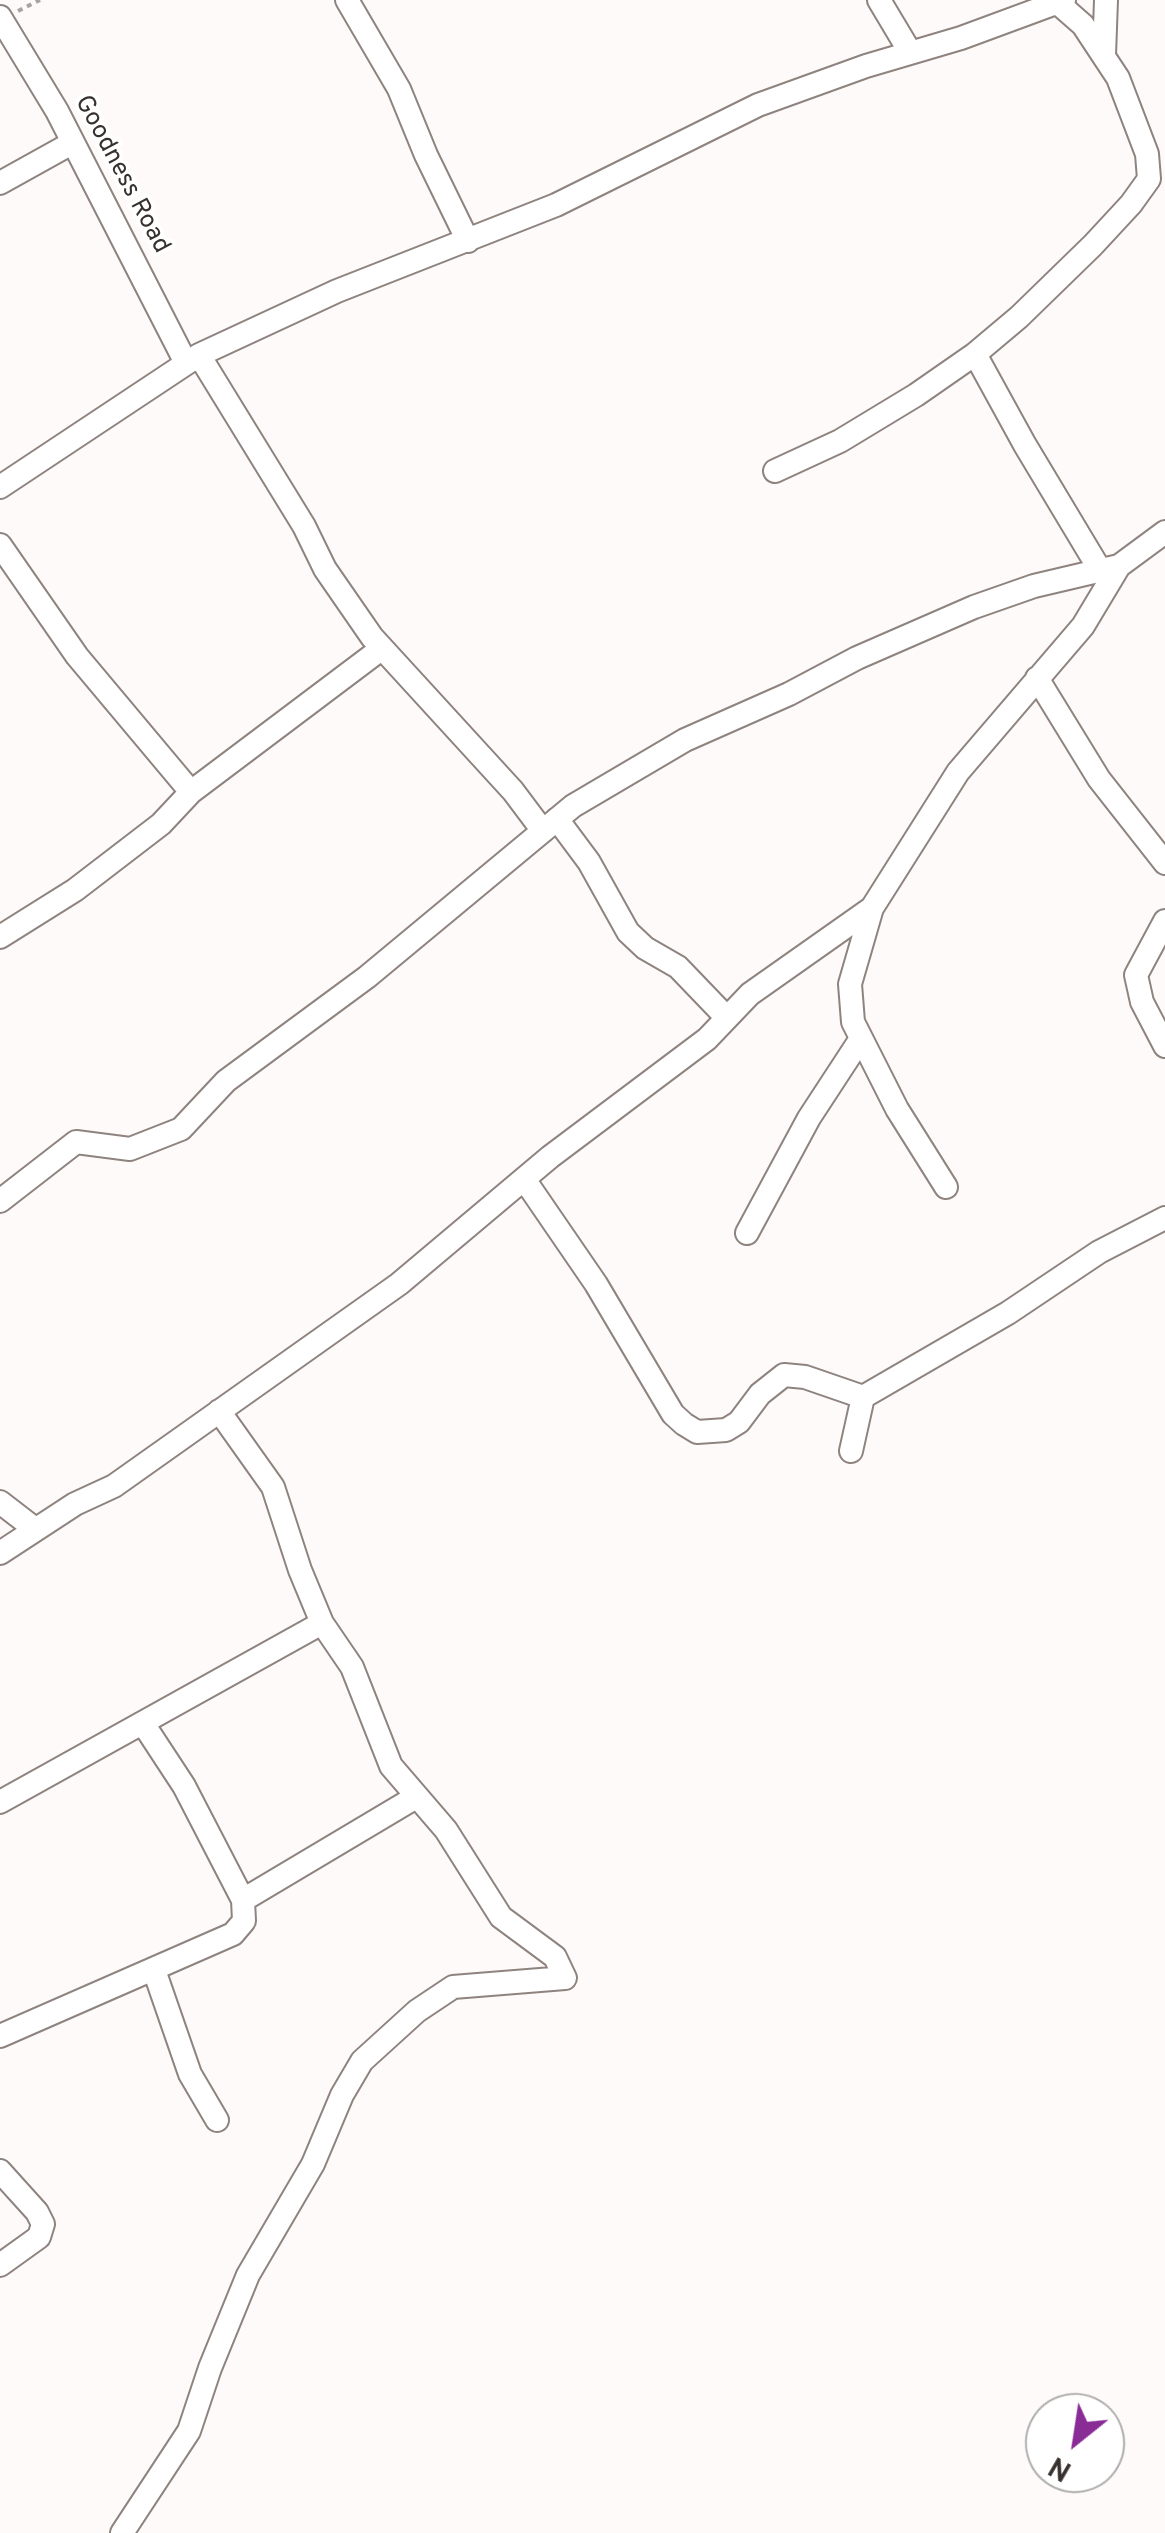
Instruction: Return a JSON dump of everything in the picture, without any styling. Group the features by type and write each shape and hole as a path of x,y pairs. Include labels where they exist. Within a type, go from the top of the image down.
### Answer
{"street":[{"path":"347,0 399,89 468,242"},
{"path":"879,0 910,52"},
{"path":"1104,55 1106,0"},
{"path":"0,487 192,359 337,291 556,205 758,105 1062,2 1104,55 1130,102 1146,154 1149,179 1094,245 975,354 855,432 775,471"},
{"name":"Goodness Road","path":"0,17 57,111 154,296 192,359 381,648 513,791 589,862 628,932 645,948 678,967 727,1018"},
{"path":"0,184 72,143"},
{"path":"975,354 1025,445 1110,568"},
{"path":"0,1201 76,1142 130,1149 181,1130 226,1081 367,977 573,806 685,740 974,607 1034,586 1110,568 1165,532"},
{"path":"0,545 77,656 190,792"},
{"path":"946,1187 860,1040 849,1004 850,984 872,908 958,772 1083,626 1110,568"},
{"path":"0,937 75,890 161,824 190,792 381,648"},
{"path":"1037,678 1099,779 1165,863"},
{"path":"0,1553 75,1504 114,1486 399,1284 550,1157 708,1039 750,994 872,908"},
{"path":"1165,921 1136,975 1142,1002 1165,1046"},
{"path":"1142,963 1165,952"},
{"path":"748,1233 809,1118 860,1040"},
{"path":"524,1179 596,1284 673,1414 684,1424 710,1434 726,1430 784,1375 805,1377 863,1397"},
{"path":"851,1452 863,1397 1008,1313 1099,1252 1165,1218"},
{"path":"122,2533 189,2431 248,2275 313,2164 342,2095 362,2061 417,2011 453,1987 565,1978 555,1957 500,1917 446,1830 391,1766 352,1666 322,1623 273,1487 219,1410"},
{"path":"0,1502 35,1530"},
{"path":"0,1802 322,1623"},
{"path":"0,2036 233,1934 244,1921 244,1900 184,1786 144,1724"},
{"path":"244,1900 416,1796"},
{"path":"154,1970 190,2074 216,2120"},
{"path":"0,2171 43,2224 39,2237 0,2266"}]}
